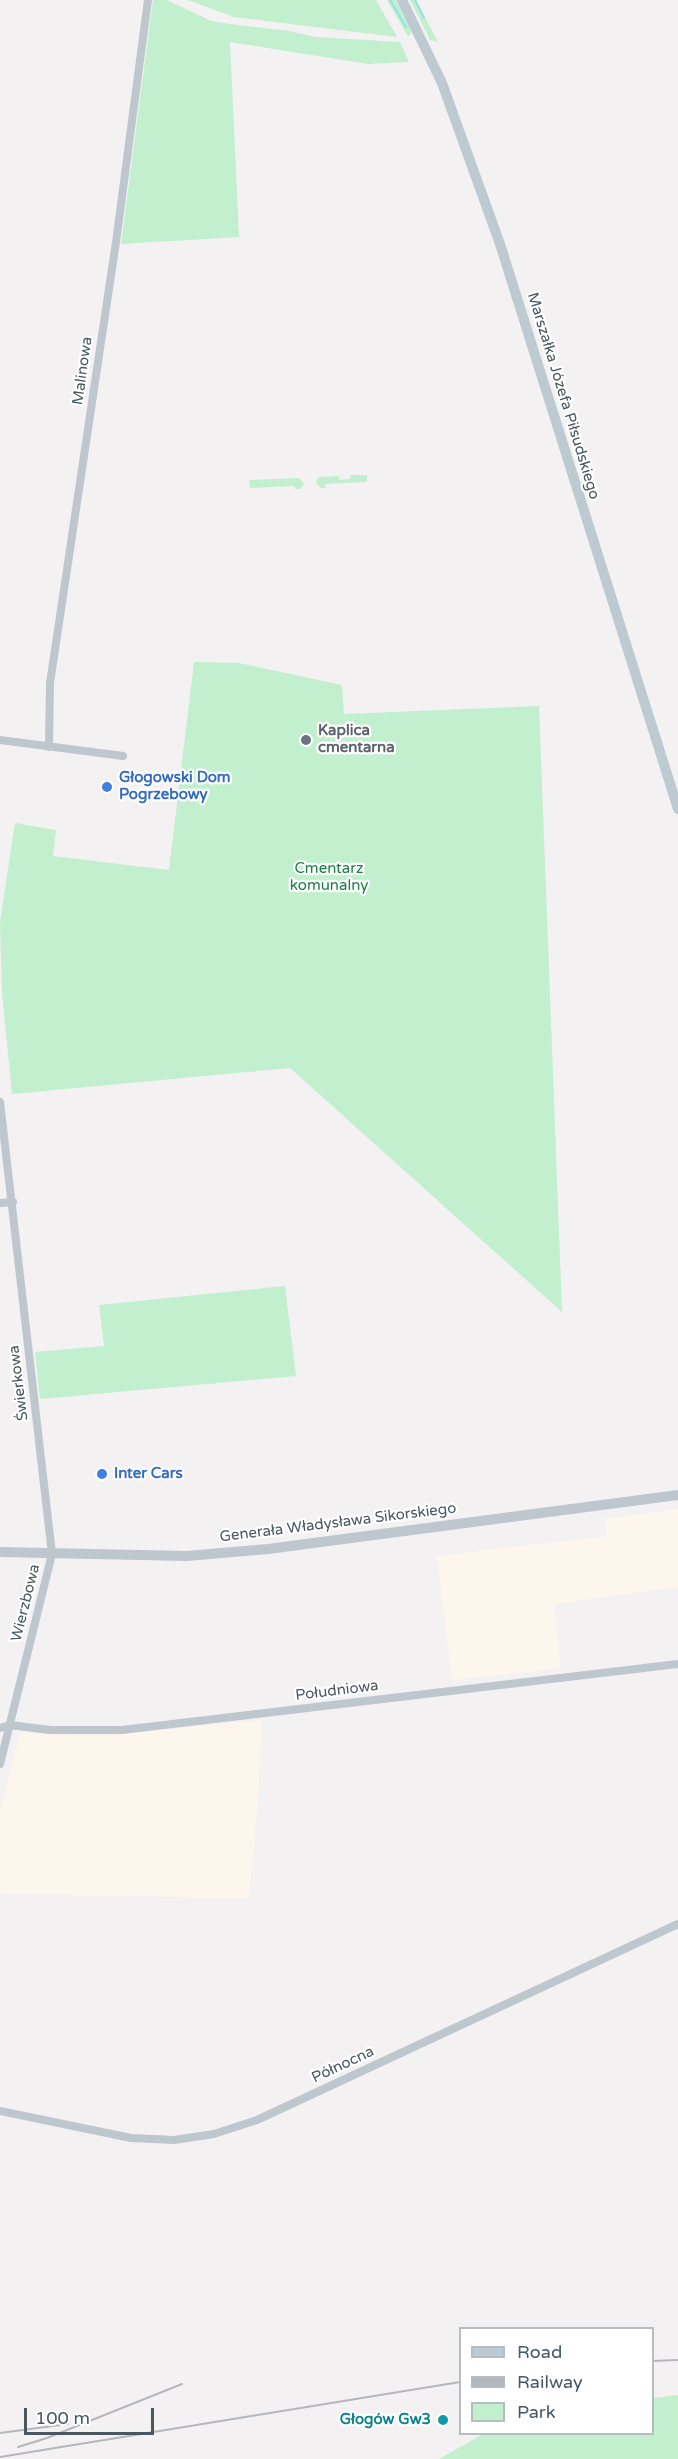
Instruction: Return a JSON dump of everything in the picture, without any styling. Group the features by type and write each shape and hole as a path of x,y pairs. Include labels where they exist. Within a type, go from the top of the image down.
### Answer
{"main road":[{"name":"Marszałka Józefa Piłsudskiego","path":"402,0 442,83 496,233 678,808"}],"street":[{"name":"Malinowa","path":"49,747 50,683 114,254 148,0"},
{"path":"0,740 123,756"},
{"name":"Świerkowa","path":"0,1102 52,1554"},
{"path":"0,1203 13,1202"},
{"name":"Generała Władysława Sikorskiego","path":"0,1552 187,1556 268,1549 678,1495"},
{"name":"Wierzbowa","path":"0,1764 52,1554"},
{"name":"Południowa","path":"0,1728 10,1725 50,1730 122,1730 678,1664"},
{"name":"Północna","path":"0,2111 131,2138 174,2140 214,2134 256,2120 678,1924"}],"shaded area":[{"path":"678,1509 678,1587 554,1604 561,1668 452,1680 437,1556 607,1536 605,1519"},
{"path":"262,1720 249,1898 0,1894 0,1811 20,1733 99,1736"}],"green space":[{"path":"153,0 167,0 211,21 289,31 315,37 400,42 409,62 368,64 230,42 239,237 121,244"},
{"path":"188,0 376,0 397,37 234,17"},
{"path":"387,0 396,0 412,30 410,35 408,36"},
{"path":"410,0 416,0 438,42 430,40"},
{"path":"351,475 367,475 367,482 325,484 325,488 321,488 316,482 319,477 339,476 339,480 350,479"},
{"path":"299,478 304,484 300,489 295,489 295,486 250,488 249,480"},
{"name":"Cmentarz komunalny","path":"194,662 239,663 342,685 344,714 539,706 562,1312 290,1068 12,1094 2,992 0,922 15,823 56,830 53,856 169,870"},
{"path":"285,1286 296,1376 40,1399 35,1352 104,1346 99,1305"},
{"path":"678,2395 678,2459 439,2459 481,2435 654,2435 654,2398"}],"waterway":[{"path":"390,0 406,27"},
{"path":"415,0 424,18"}],"railway":[{"path":"654,2361 678,2360"},
{"path":"0,2457 459,2382"},
{"path":"18,2447 47,2438 182,2384"},
{"path":"0,2433 68,2424"}],"place":[{"name":"Kaplica cmentarna","path":"306,740"},
{"name":"Głogowski Dom Pogrzebowy","path":"107,787"},
{"name":"Inter Cars","path":"102,1474"},
{"name":"Głogów Gw3","path":"443,2420"}]}
